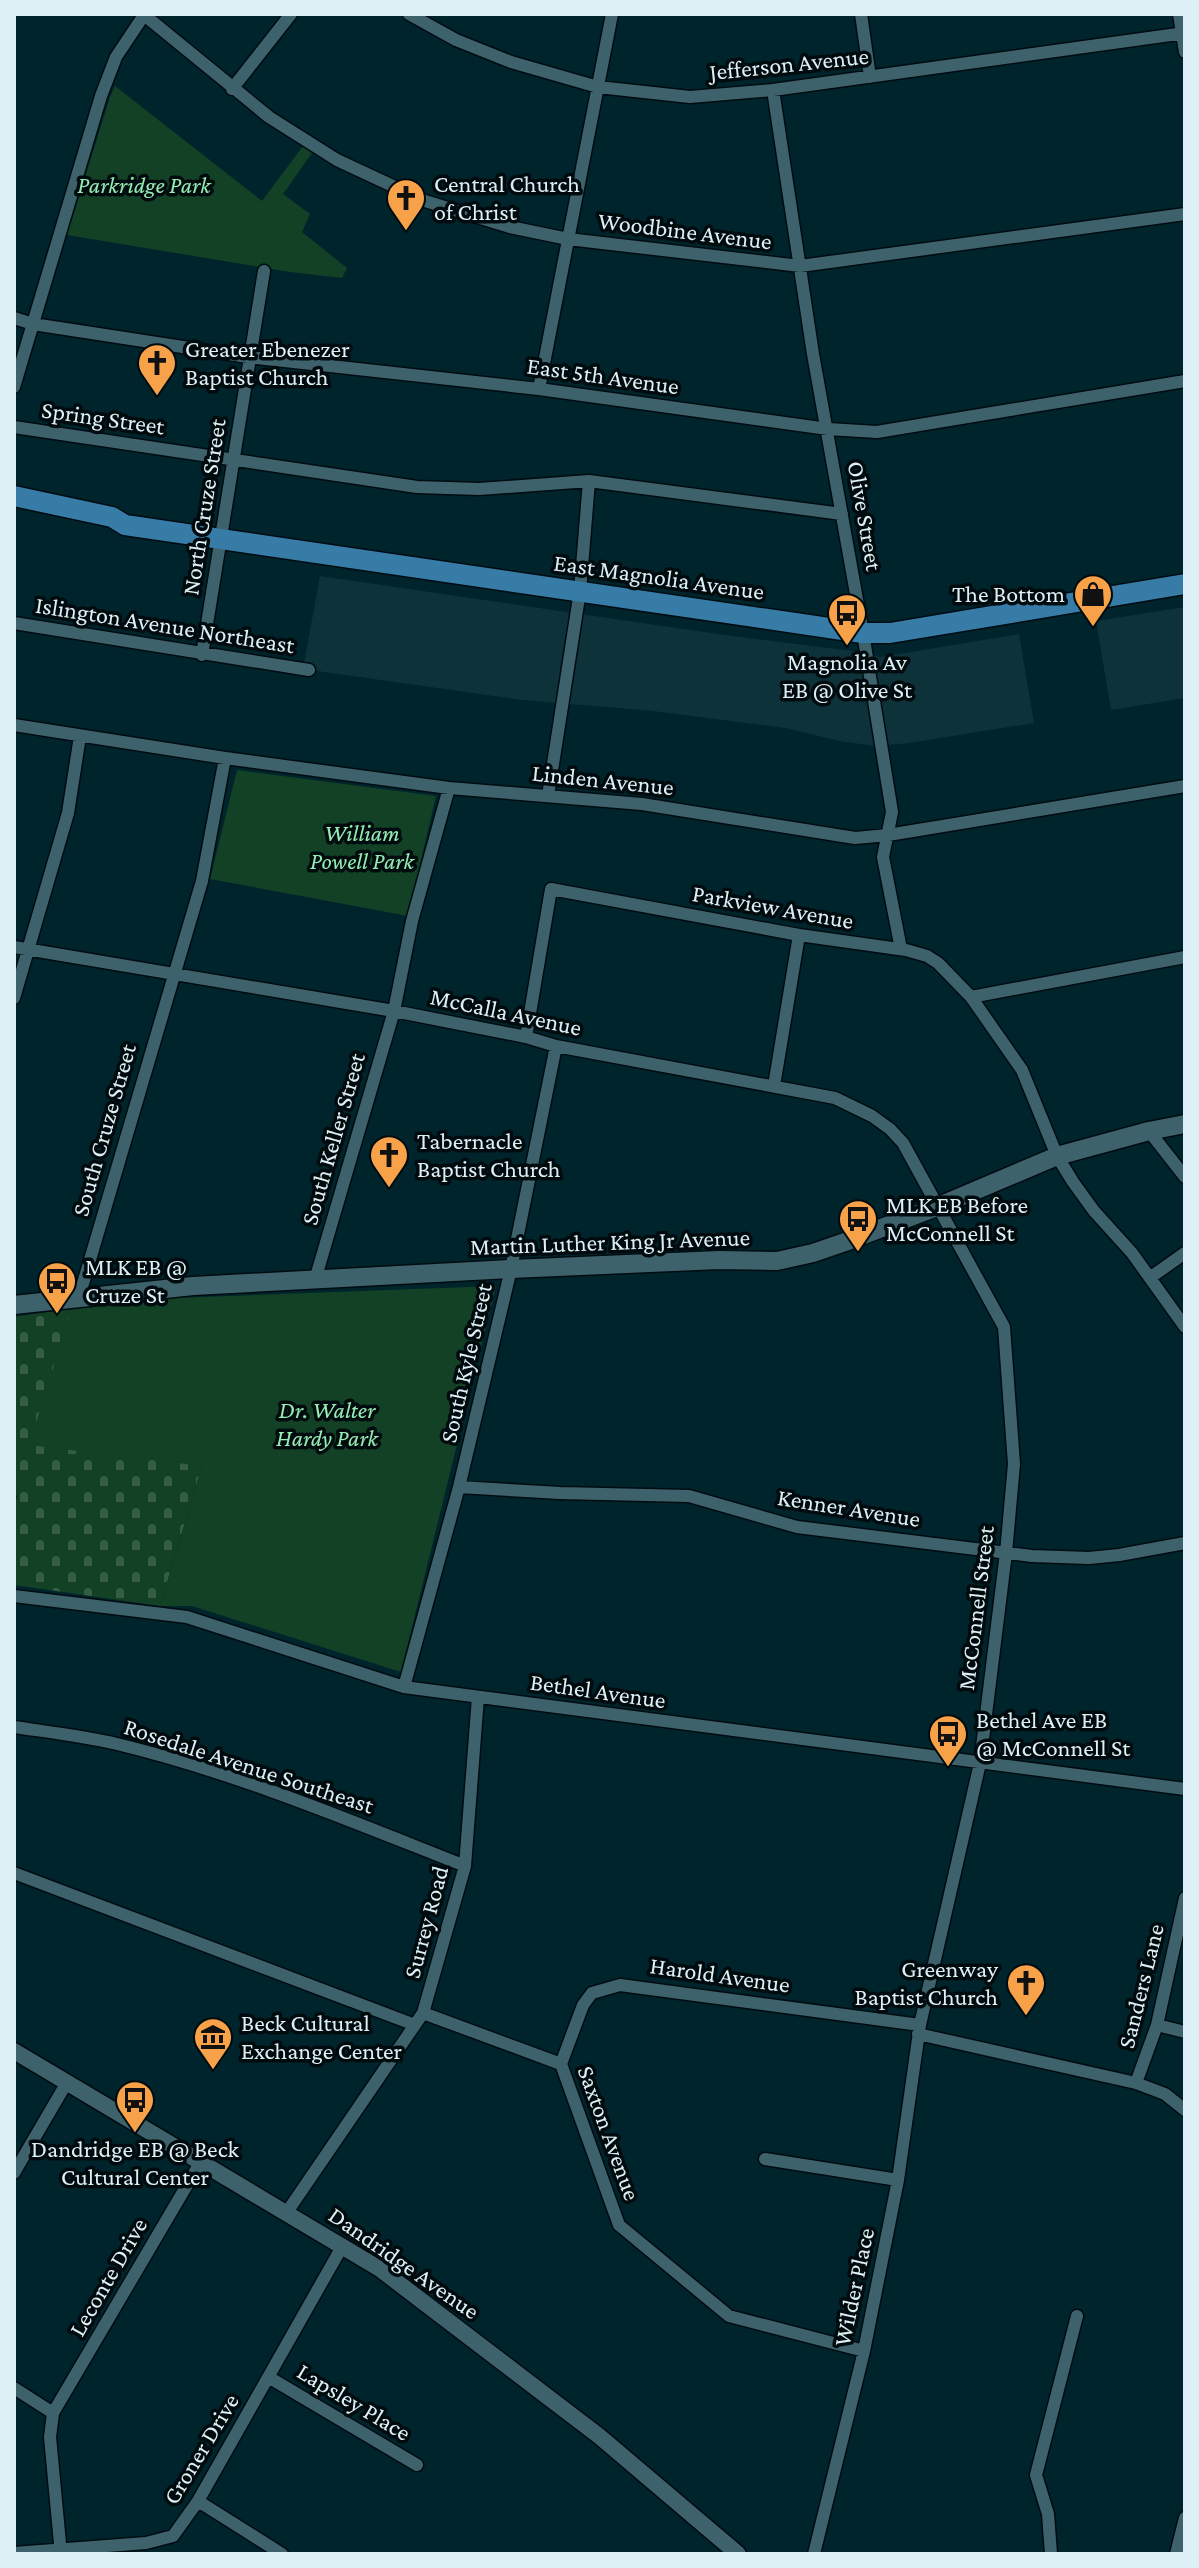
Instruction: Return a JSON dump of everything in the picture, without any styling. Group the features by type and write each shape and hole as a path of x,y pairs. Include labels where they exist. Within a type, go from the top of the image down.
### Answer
{"main road":[{"name":"East Magnolia Avenue","path":"14,496 112,517 125,525 863,633 890,633 1185,584"},
{"name":"East Magnolia Avenue","path":"14,510 112,529 125,525"},
{"name":"Martin Luther King Jr Avenue","path":"14,1305 193,1286 511,1269 777,1261 824,1250 1057,1156 1185,1124"}],"street":[{"path":"14,387 101,96 116,57 143,14"},
{"name":"Woodbine Avenue","path":"143,14 232,89 313,146 425,201 510,227 568,239 800,266 1185,214"},
{"path":"232,89 291,14"},
{"name":"Jefferson Avenue","path":"409,14 456,40 511,62 598,87 690,97 773,90 1184,33"},
{"path":"539,389 612,14"},
{"path":"861,14 870,77"},
{"path":"1179,14 1185,52"},
{"name":"Olive Street","path":"773,90 892,812 883,857 901,949"},
{"name":"North Cruze Street","path":"202,655 264,271"},
{"name":"East 5th Avenue","path":"14,318 33,324 248,357 539,389 828,429 877,432 1185,381"},
{"name":"Spring Street","path":"14,427 449,490 589,481 842,514"},
{"path":"548,796 580,591 589,481"},
{"name":"Islington Avenue Northeast","path":"14,623 309,670"},
{"name":"Linden Avenue","path":"14,725 225,758 449,788 642,804 846,837 888,835 1185,786"},
{"path":"14,998 68,813 80,736"},
{"path":"172,975 202,881 225,758"},
{"name":"South Keller Street","path":"315,1280 394,1011 412,921 449,788"},
{"name":"Parkview Avenue","path":"526,1037 551,889 799,935 917,952 938,963 971,997 1022,1070 1057,1156 1094,1211 1151,1277 1185,1327"},
{"path":"774,1086 799,935"},
{"name":"McCalla Avenue","path":"14,947 394,1011 526,1037 556,1046 845,1101 890,1129 912,1157 939,1206"},
{"path":"971,997 1185,957"},
{"name":"South Cruze Street","path":"79,1297 172,975"},
{"name":"South Kyle Street","path":"404,1687 459,1487 511,1269 556,1046"},
{"path":"1149,1131 1185,1177"},
{"name":"McConnell Street","path":"919,2030 980,1763 1014,1464 1004,1327 939,1206"},
{"path":"1151,1277 1185,1253"},
{"name":"Kenner Avenue","path":"459,1487 689,1496 797,1527 1006,1553 1089,1558 1145,1552 1185,1543"},
{"name":"Bethel Avenue","path":"14,1596 187,1617 404,1687 1185,1789"},
{"name":"Surrey Road","path":"287,2212 423,2013 465,1866 478,1697"},
{"name":"Rosedale Avenue Southeast","path":"14,1727 115,1743 181,1762 340,1816 465,1866"},
{"path":"14,1873 415,2025"},
{"name":"Sanders Lane","path":"1136,2083 1157,2025 1184,1907"},
{"name":"Harold Avenue","path":"561,2064 583,2005 592,1993 620,1985 919,2030 1136,2083 1165,2094 1185,2110"},
{"name":"Saxton Avenue","path":"423,2013 561,2064 619,2225 729,2316 864,2351"},
{"path":"1157,2025 1185,2032"},
{"name":"Wilder Place","path":"814,2554 864,2351 898,2180 919,2030"},
{"name":"Dandridge Avenue","path":"14,2051 380,2269 599,2436 738,2554"},
{"path":"14,2173 66,2084"},
{"path":"765,2159 898,2180"},
{"name":"Leconte Drive","path":"53,2413 200,2163"},
{"name":"Groner Drive","path":"14,2553 61,2552 146,2543 173,2536 198,2501 270,2378 343,2245"},
{"path":"1051,2554 1048,2514 1036,2475 1077,2316"},
{"name":"Lapsley Place","path":"270,2378 417,2465"},
{"path":"14,2388 53,2413 50,2437 61,2552"},
{"path":"198,2501 282,2554"},
{"path":"1176,2554 1185,2518"}],"shaded area":[{"path":"320,576 880,657 1019,634 1034,723 875,746 786,728 653,711 522,700 303,669"},
{"path":"1185,607 1185,698 1111,710 1096,621"}],"green space":[{"name":"Parkridge Park","path":"115,86 262,201 303,146 312,153 283,194 310,214 302,232 347,268 342,278 67,235"},
{"name":"William Powell Park","path":"237,770 436,796 408,916 210,879"},
{"name":"Dr. Walter Hardy Park","path":"496,1286 401,1672 192,1606 160,1606 202,1466 29,1445 72,1308 175,1298"},
{"path":"72,1308 202,1466 160,1606 14,1585 14,1508 18,1493 14,1501 14,1317"}],"place":[{"name":"Central Church of Christ","path":"406,232"},
{"name":"Greater Ebenezer Baptist Church","path":"157,397"},
{"name":"The Bottom","path":"1093,628"},
{"name":"Magnolia Av EB @ Olive St","path":"847,647"},
{"name":"Tabernacle Baptist Church","path":"389,1189"},
{"name":"MLK EB Before McConnell St","path":"858,1253"},
{"name":"MLK EB @ Cruze St","path":"57,1315"},
{"name":"Bethel Ave EB @ McConnell St","path":"948,1768"},
{"name":"Greenway Baptist Church","path":"1026,2017"},
{"name":"Beck Cultural Exchange Center","path":"213,2071"},
{"name":"Dandridge EB @ Beck Cultural Center","path":"135,2134"}]}
